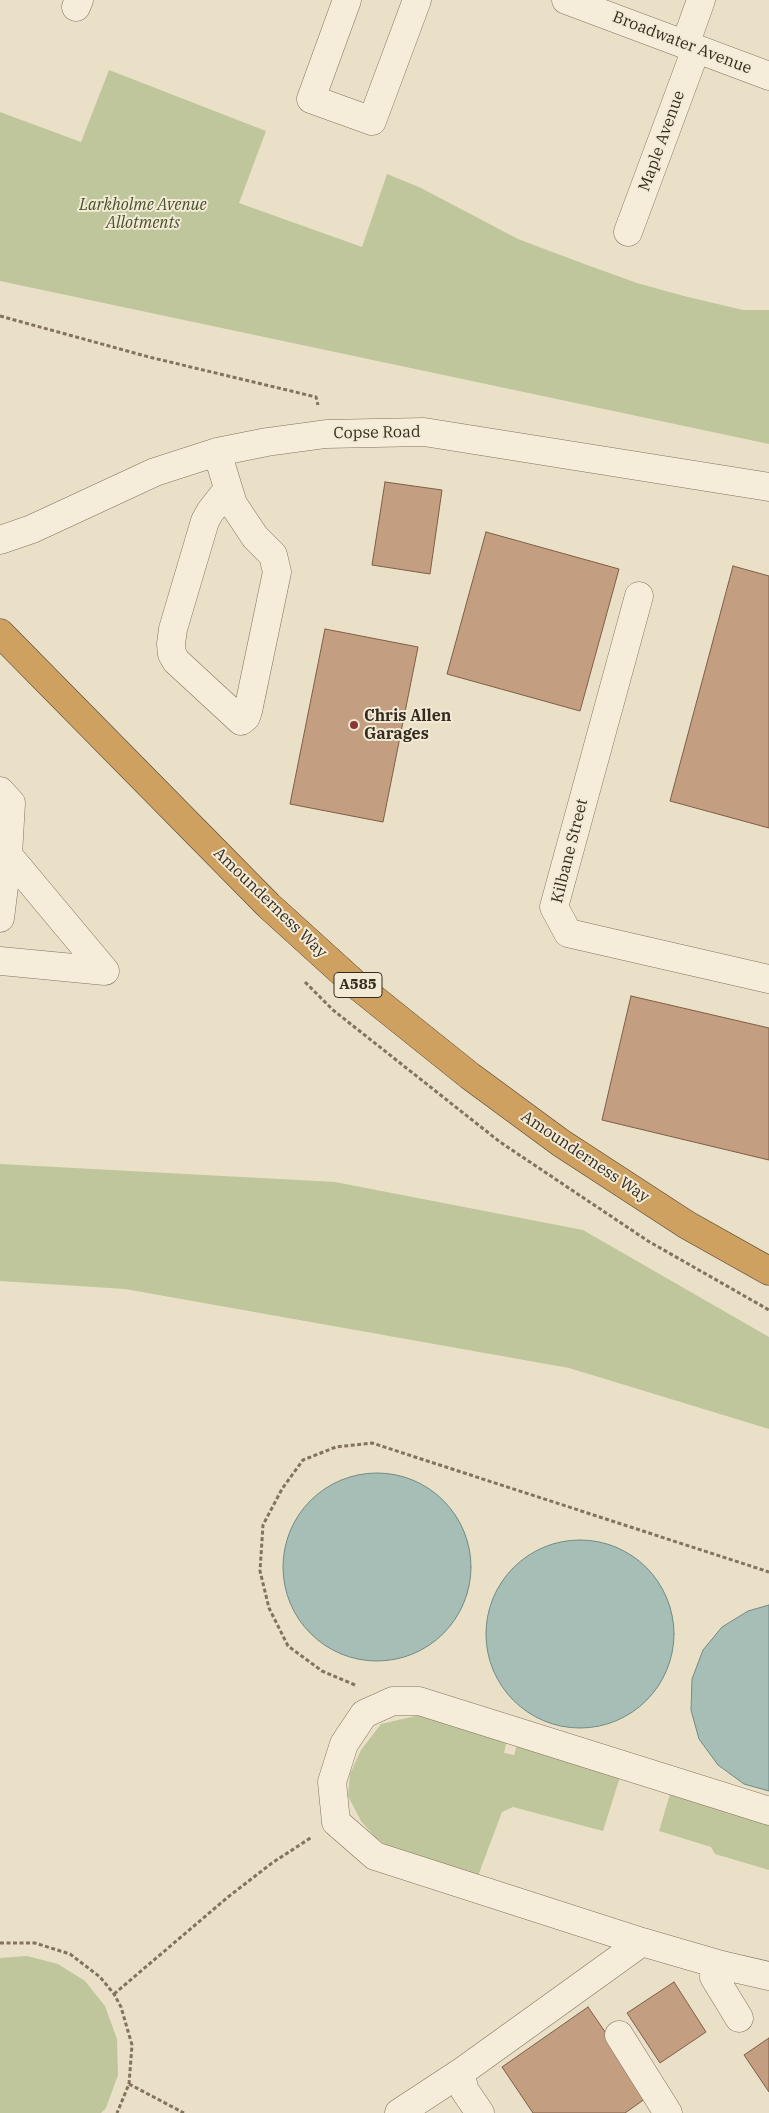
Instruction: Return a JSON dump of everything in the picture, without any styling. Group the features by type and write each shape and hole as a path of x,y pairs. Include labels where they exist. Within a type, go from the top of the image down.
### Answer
{"highway":[{"name":"Amounderness Way","path":"0,633 270,906 354,983 470,1076 561,1143 687,1225 769,1271"}],"street":[{"path":"347,0 311,99 372,121 417,0"},
{"name":"Broadwater Avenue","path":"566,0 769,76"},
{"name":"Maple Avenue","path":"628,232 690,47 701,0"},
{"name":"Copse Road","path":"0,540 32,528 155,472 217,452 267,442 326,434 424,432 769,487"},
{"path":"217,452 233,504 246,524 273,555 277,572 248,711 246,717 241,720 176,661 172,654 171,644 173,629 205,521 228,489"},
{"name":"Kilbane Street","path":"639,596 554,907 568,933 769,979"},
{"path":"0,791 11,802 8,855 0,918"},
{"path":"0,961 105,971 8,855"},
{"path":"769,1810 419,1701 393,1701 364,1714 344,1744 332,1782 336,1822 374,1856 642,1942 721,1965 769,1976"},
{"path":"399,2113 460,2073 642,1942"},
{"path":"721,1965 714,1977 739,2018"},
{"path":"619,2035 668,2113"},
{"path":"460,2073 465,2091 480,2113"}],"path":[{"path":"0,316 149,357 316,397 326,434"},
{"path":"393,1701 322,1671 288,1646 269,1608 260,1571 264,1525 282,1489 303,1460 336,1447 372,1443 769,1572"},
{"path":"114,1994 265,1869 336,1822"},
{"path":"0,1943 34,1943 70,1954 100,1976 114,1994 121,2007 132,2044 129,2084 117,2113"},
{"path":"129,2084 184,2113"}],"green space":[{"name":"Larkholme Avenue Allotments","path":"109,70 266,131 239,203 362,247 387,174 421,188 518,239 637,283 743,310 769,310 769,444 0,281 0,112 81,142"},
{"path":"0,1164 335,1182 583,1230 769,1337 769,1429 569,1368 125,1289 0,1281"},
{"path":"424,1714 507,1740 504,1753 514,1755 517,1745 620,1777 603,1831 513,1807 502,1812 478,1876 400,1856 374,1836 361,1821 348,1796 350,1774 361,1750 381,1724"},
{"path":"670,1794 769,1825 769,1870 715,1854 711,1847 659,1831"},
{"path":"27,1956 58,1964 85,1981 105,2006 117,2039 118,2075 106,2108 101,2113 0,2113 0,1958"}],"water":[{"path":"368,1473 386,1473 413,1480 444,1500 464,1531 471,1558 471,1576 464,1603 444,1634 413,1654 386,1661 368,1661 350,1657 333,1650 317,1640 304,1627 294,1611 287,1594 283,1576 283,1558 287,1540 294,1523 304,1507 317,1494 333,1484 350,1477"},
{"path":"571,1540 589,1540 616,1547 647,1567 667,1598 674,1625 674,1643 667,1670 647,1701 616,1721 589,1728 571,1728 553,1724 536,1717 520,1707 507,1694 497,1678 490,1661 486,1643 486,1625 490,1607 497,1590 507,1574 520,1561 536,1551 553,1544"},
{"path":"769,1605 769,1791 744,1784 718,1765 699,1739 691,1710 692,1679 703,1650 722,1627 748,1611"}],"building":[{"path":"385,482 442,490 430,574 372,565"},
{"path":"486,532 619,569 580,711 447,674"},
{"path":"733,566 769,576 769,828 670,801"},
{"name":"Chris Allen Garages","path":"325,629 418,647 383,822 290,804"},
{"path":"631,996 769,1028 769,1160 602,1120"},
{"path":"674,1982 706,2032 660,2063 627,2013"},
{"path":"588,2007 649,2096 625,2113 533,2113 502,2067"},
{"path":"769,2038 769,2092 744,2055"}],"place":[{"name":"Chris Allen Garages","path":"354,725"}]}
